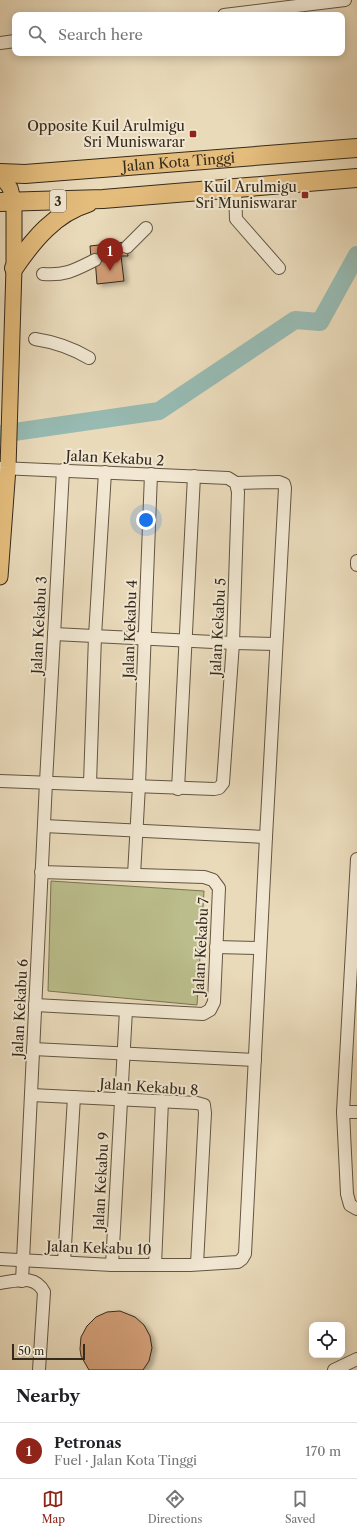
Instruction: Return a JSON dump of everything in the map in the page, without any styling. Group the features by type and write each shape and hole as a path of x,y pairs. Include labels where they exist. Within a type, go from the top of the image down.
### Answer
{"highway":[{"name":"Jalan Kota Tinggi","path":"0,174 25,174 357,148"},
{"name":"3","path":"7,202 103,199 235,190 357,178"},
{"path":"14,268 33,240 54,221 80,206 103,199"}],"main road":[{"path":"0,174 10,188 7,202 14,268 0,577"}],"street":[{"path":"248,12 345,0"},
{"path":"0,43 12,41"},
{"path":"235,190 236,219 279,268"},
{"path":"127,247 146,228"},
{"path":"42,274 56,276 69,274 95,260"},
{"path":"36,339 49,341 72,348 89,358"},
{"name":"Jalan Kekabu 2","path":"5,464 63,470 194,476 232,480 279,482 284,484 285,488 266,837"},
{"name":"Jalan Kekabu 3","path":"46,782 63,470"},
{"path":"90,784 95,636 105,472"},
{"name":"Jalan Kekabu 4","path":"134,875 151,474"},
{"path":"0,781 139,785 178,789 187,641 194,476"},
{"name":"Jalan Kekabu 5","path":"178,789 214,789 219,788 224,782 233,643 238,492 232,480"},
{"path":"54,634 276,644"},
{"name":"Jalan Kekabu 6","path":"22,1280 46,782"},
{"path":"44,826 266,837"},
{"name":"Jalan Kekabu 10","path":"0,1259 155,1265 238,1262 242,1259 245,1254 266,837"},
{"path":"357,859 353,1012 343,1112 347,1194 350,1204 357,1209"},
{"name":"Jalan Kekabu 7","path":"35,1005 203,1014 210,1010 214,1002 219,888 213,880 204,877 41,872"},
{"path":"216,947 260,948"},
{"name":"Jalan Kekabu 9","path":"112,1264 126,1010"},
{"path":"33,1049 255,1060"},
{"name":"Jalan Kekabu 8","path":"31,1096 162,1101 197,1103 204,1105 206,1113 197,1264"},
{"path":"64,1262 74,1097"},
{"path":"155,1265 162,1101"},
{"path":"343,1112 357,1112"},
{"path":"0,1283 32,1280 40,1284 44,1292 39,1370"},
{"path":"334,1370 357,1359"}],"green space":[{"path":"51,881 204,891 197,1005 48,991"}],"building":[{"path":"126,242 128,256 121,256 124,281 97,284 95,258 91,258 90,246"},
{"path":"120,1311 135,1317 144,1325 150,1336 152,1348 149,1361 143,1370 89,1370 81,1356 81,1337 87,1326 96,1317 107,1312"}],"waterway":[{"path":"0,434 159,411 295,320 320,322 357,255"}],"tunnel":[{"path":"95,260 127,247"}],"place":[{"name":"Opposite Kuil Arulmigu Sri Muniswarar","path":"193,134"},
{"name":"Kuil Arulmigu Sri Muniswarar","path":"305,195"},
{"name":"Petronas","path":"110,271"}]}
